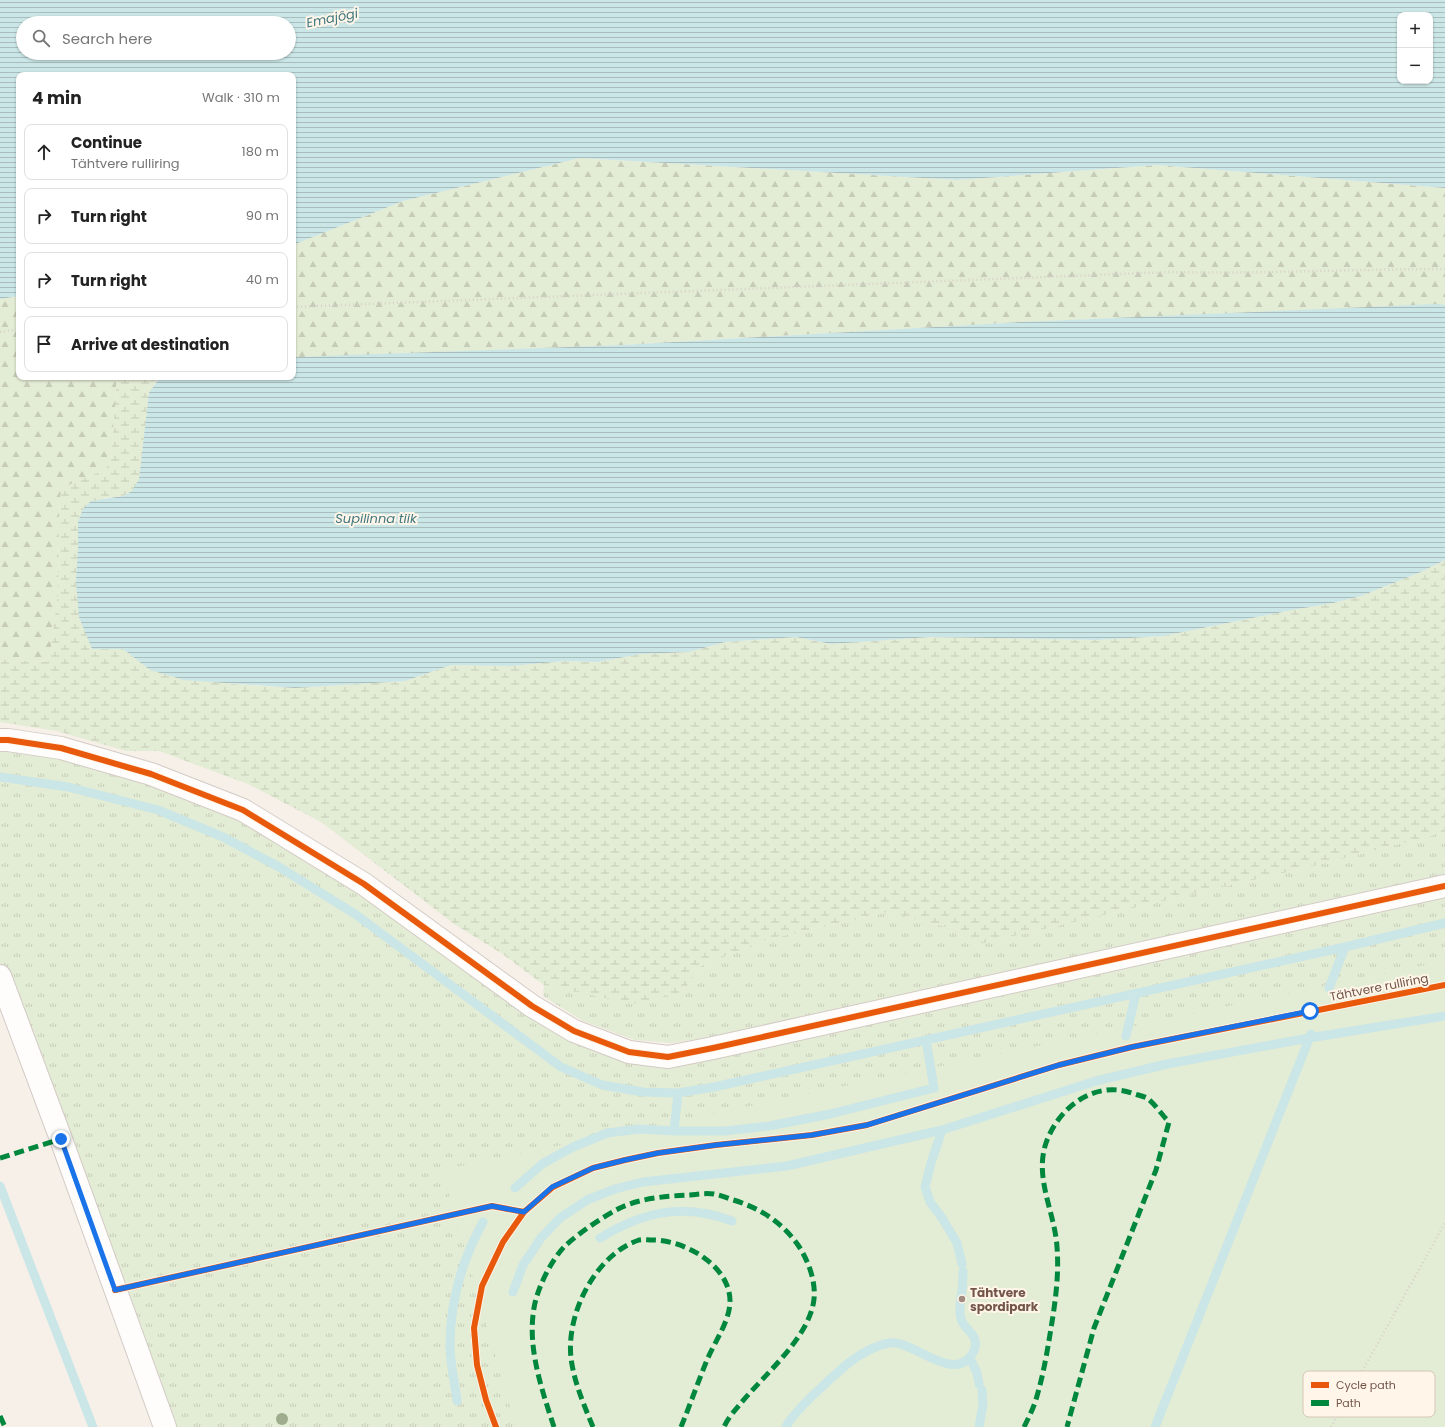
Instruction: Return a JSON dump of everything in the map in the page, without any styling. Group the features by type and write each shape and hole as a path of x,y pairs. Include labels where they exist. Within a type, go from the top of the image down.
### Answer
{"street":[{"path":"0,740 60,748 151,774 243,810 364,884 532,1006 574,1031 629,1052 668,1057 721,1047 1445,886"},
{"path":"0,976 61,1139 165,1427"}],"path":[{"path":"296,307 1170,272 1232,273 1352,269 1445,269"},
{"path":"0,332 16,329"},
{"path":"1362,1371 1445,1223"},
{"path":"1331,1427 1337,1417"}],"green space":[{"path":"580,158 957,180 1157,165 1445,188 1445,305 1021,322 623,345 296,358 296,244 403,201"},
{"path":"16,296 16,380 117,380 111,462 103,471 76,481 61,490 59,516 58,594 49,662 4,660 0,662 0,299"},
{"path":"117,380 157,380 146,423 139,479 133,491 123,496 105,498 78,522 78,548 92,649 123,649 150,670 232,684 294,688 405,681 451,665 511,666 565,661 597,662 641,654 689,652 725,642 796,637 831,644 930,637 1097,640 1163,636 1333,603 1361,596 1421,572 1445,560 1445,832 1334,861 975,945 946,927 888,912 765,940 699,967 683,992 632,1004 544,985 501,953 454,924 321,822 248,784 159,751 126,751 57,731 0,722 0,662 4,660 49,662 58,594 59,516 61,490 76,481 103,471 111,462"},
{"path":"0,740 243,810 532,1006 668,1057 1445,886 1445,1427 165,1427 0,976"},
{"path":"1445,832 1445,875 717,1036 671,1043 635,1040 583,1021 543,996 544,985 573,990 683,992 699,967 765,940 888,912 946,927 975,945 1334,861"},
{"name":"Tähtvere spordipark","path":"1445,961 1445,1427 516,1427 442,1170"}],"water":[{"name":"Emajõgi","path":"0,0 1445,0 1445,188 1157,165 957,180 580,158 403,201 296,244 296,72 16,72 16,296 0,299"},
{"name":"Supilinna tiik","path":"1438,304 1445,305 1445,560 1421,572 1361,596 1333,603 1163,636 1097,640 930,637 831,644 796,637 725,642 689,652 641,654 597,662 565,661 511,666 451,665 405,681 295,688 184,680 150,670 123,649 92,649 79,617 76,582 78,522 83,509 91,501 123,496 132,491 139,479 149,393 158,380 296,380 297,357 623,345 1021,322"}],"waterway":[{"path":"0,777 68,787 158,810 223,837 279,867 355,914 561,1067 602,1085 643,1092 678,1093 714,1087 1345,947 1445,923"},
{"path":"1329,988 1345,947"},
{"path":"1126,1036 1136,993"},
{"path":"513,1292 523,1265 541,1238 560,1218 587,1200 615,1189 643,1182 787,1166 942,1130 1096,1081 1167,1064 1309,1038 1445,1016"},
{"path":"1155,1427 1311,1034"},
{"path":"515,1188 542,1164 573,1147 607,1133 639,1129 725,1131 769,1126 830,1114 934,1088 926,1040"},
{"path":"674,1131 678,1093"},
{"path":"942,1130 925,1187 930,1202 942,1218 957,1243 962,1264"},
{"path":"0,1186 93,1427"},
{"path":"600,1238 632,1222 648,1216 664,1213 680,1211 697,1212 714,1215 732,1221"},
{"path":"457,1401 450,1353 452,1314 463,1267 483,1222"},
{"path":"786,1427 796,1413 822,1386 849,1362 873,1348 890,1343 899,1344 949,1364 959,1364 967,1360 974,1351 975,1343 973,1335 963,1323 960,1315 963,1271"},
{"path":"970,1358 977,1373 979,1384"},
{"path":"979,1427 983,1404 982,1390"}],"marked path":[{"path":"1024,1427 1030,1416 1042,1378 1057,1284 1057,1247 1042,1169 1046,1143 1052,1130 1068,1108 1091,1094 1104,1090 1118,1090 1147,1098 1169,1122 1156,1170 1094,1328 1067,1427"},
{"path":"0,1158 61,1139"},
{"path":"554,1427 537,1369 532,1338 532,1323 538,1292 545,1275 555,1259 565,1246 583,1231 626,1205 653,1198 708,1194 720,1195 750,1206 776,1222 798,1245 805,1257 814,1285 814,1299 811,1313 804,1327 785,1354 736,1408 724,1427"},
{"path":"593,1427 572,1367 571,1341 573,1323 579,1305 597,1272 609,1259 623,1248 639,1240 664,1241 690,1249 713,1266 722,1276 728,1288 730,1301 728,1316 707,1360 681,1427"},
{"path":"0,1416 5,1427"}],"cycle path":[{"path":"0,740 61,748 151,774 243,810 364,884 532,1006 574,1031 629,1052 668,1057 1445,886"},
{"name":"Tähtvere rulliring","path":"496,1427 486,1400 477,1365 474,1328 482,1286 503,1242 524,1212 553,1187 593,1168 658,1153 716,1145 812,1135 867,1125 1059,1065 1132,1047 1445,985"},
{"path":"115,1290 492,1206 524,1212"}],"place":[{"name":"Tähtvere spordipark","path":"962,1299"}],"route":[{"path":"61,1139 115,1290 492,1206 524,1212 552,1187 593,1168 658,1153 716,1145 812,1135 867,1125 1059,1065 1132,1047 1310,1011"}]}
